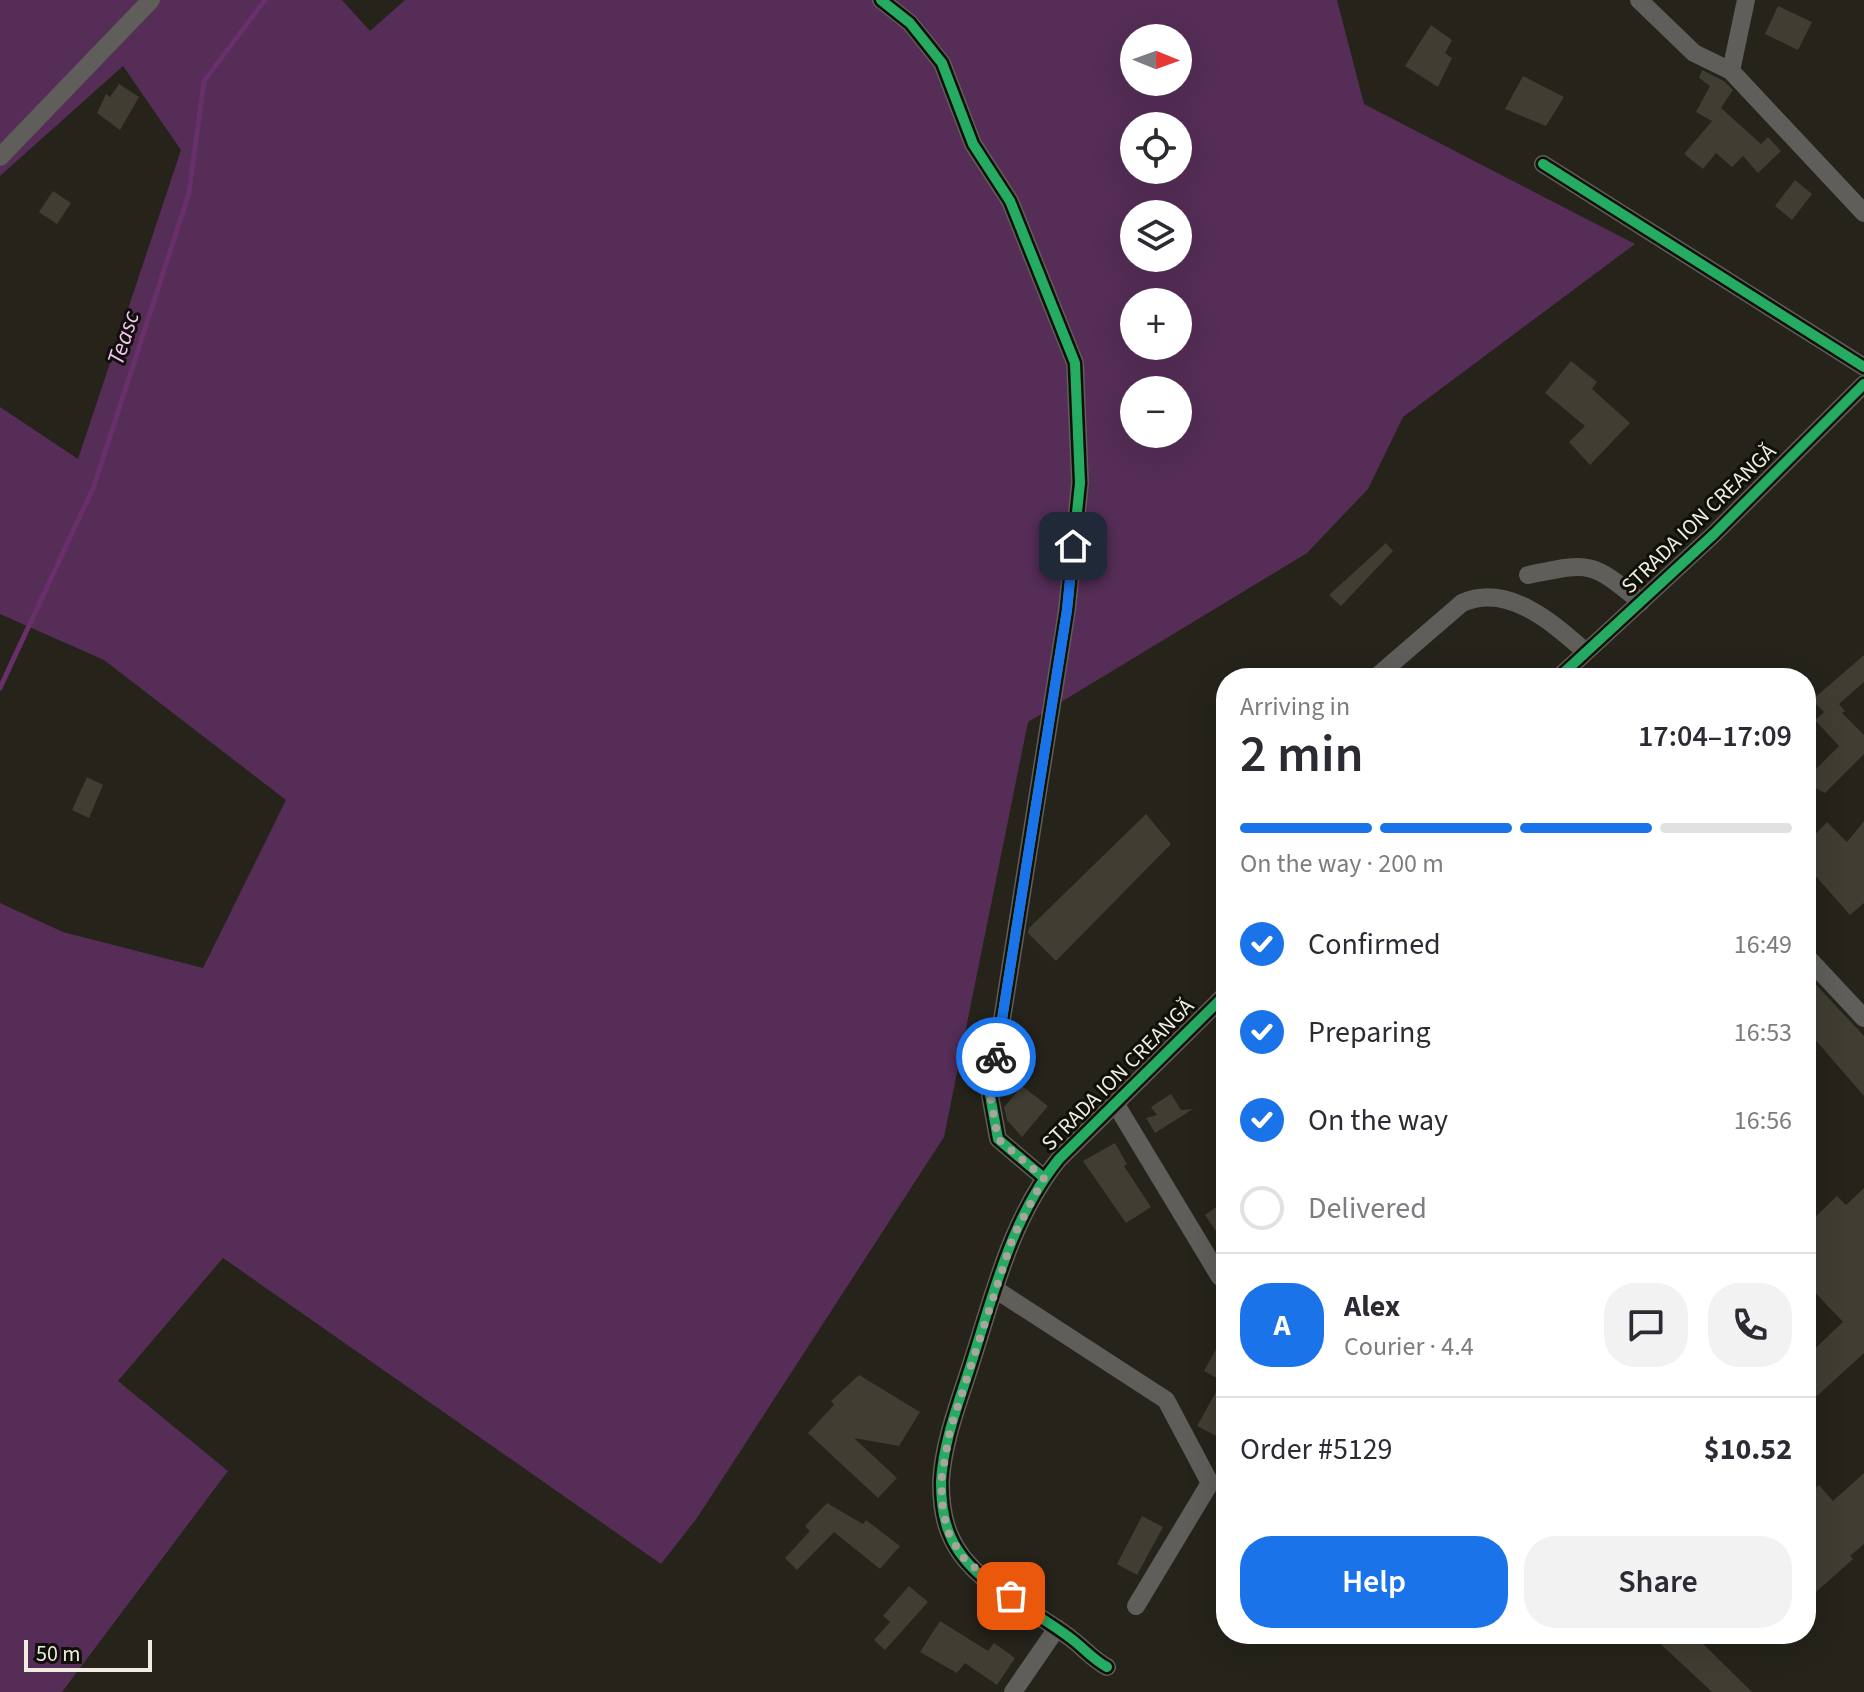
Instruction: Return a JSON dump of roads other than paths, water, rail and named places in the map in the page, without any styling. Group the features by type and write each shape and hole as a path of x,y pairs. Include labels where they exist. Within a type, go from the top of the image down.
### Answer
{"street":[{"path":"0,157 151,0"},
{"path":"881,0 910,23 942,63 973,144 1010,201 1075,363 1080,483 1067,610 990,1095 998,1139 1044,1178"},
{"path":"1639,0 1694,53 1731,71 1864,213"},
{"path":"1731,71 1746,0"},
{"path":"1543,164 1864,367"},
{"name":"STRADA ION CREANGĂ","path":"1569,668 1641,602 1864,384"},
{"path":"1528,575 1578,566 1593,567 1607,574 1641,602"},
{"path":"1387,668 1462,603 1474,598 1489,597 1543,615 1586,652"},
{"path":"1816,967 1864,1018"},
{"name":"STRADA ION CREANGĂ","path":"1107,1667 1092,1659 1057,1628 965,1560 950,1537 943,1512 941,1481 950,1430 995,1289 1013,1237 1044,1178 1216,1004"},
{"path":"1115,1103 1216,1270"},
{"path":"995,1289 1166,1400 1210,1483 1136,1606"},
{"path":"1013,1692 1057,1628"}],"waterway":[{"name":"Teasc","path":"0,688 94,486 189,193 204,81 265,0"}]}
